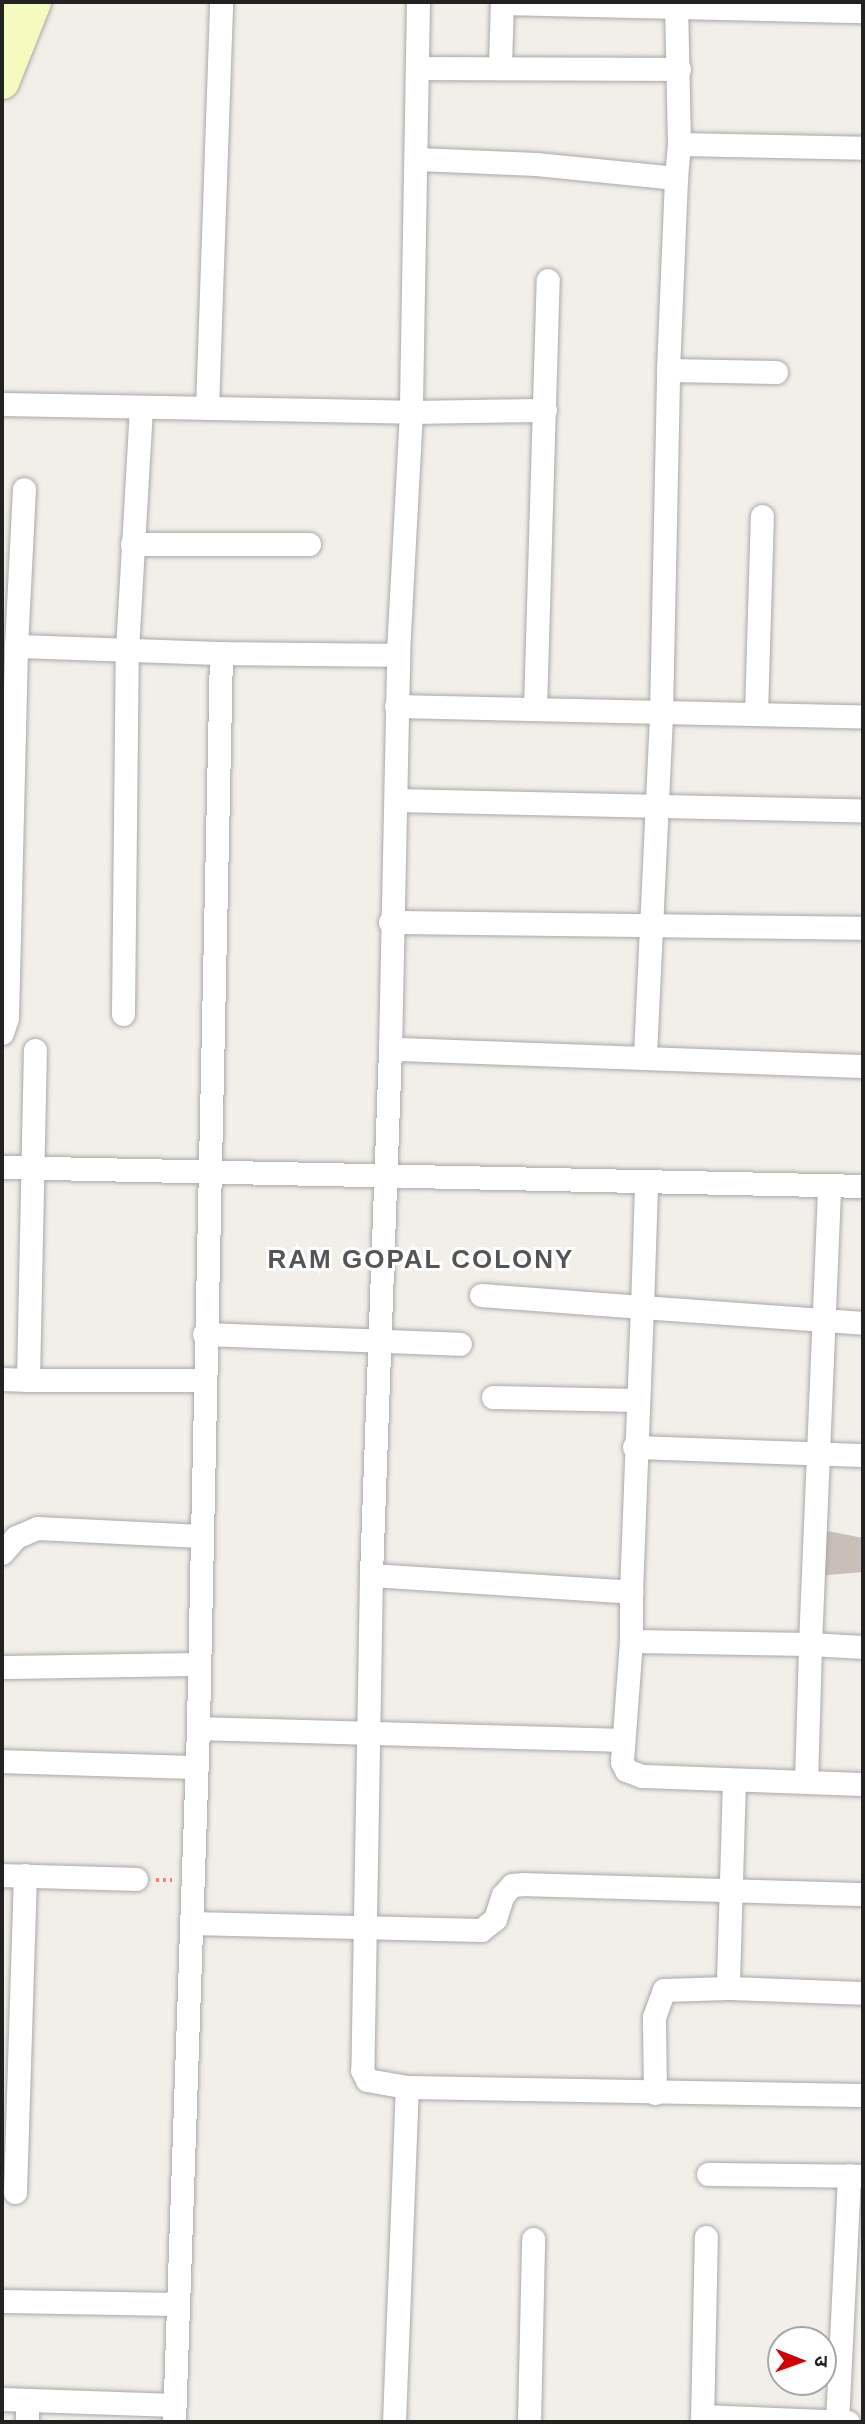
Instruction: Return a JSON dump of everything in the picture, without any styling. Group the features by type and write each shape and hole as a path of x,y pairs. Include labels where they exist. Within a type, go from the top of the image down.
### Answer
{"main road":[{"path":"2,19 9,2"},
{"path":"2,82 34,2"}],"street":[{"path":"207,408 221,2"},
{"path":"418,2 418,159 411,412 396,706 396,800 390,922 390,1049 370,1576 367,1930 362,2070 367,2080 407,2087 863,2095"},
{"path":"500,65 502,2 676,4 863,11"},
{"path":"645,1055 661,713 668,370 679,144 676,4"},
{"path":"418,68 500,65 679,69"},
{"path":"679,144 863,148"},
{"path":"418,159 536,164 676,178"},
{"path":"535,708 548,280"},
{"path":"668,370 776,372"},
{"path":"2,404 411,412 545,410"},
{"path":"123,1014 127,650 141,407"},
{"path":"2,1033 7,1018 16,646 24,489"},
{"path":"756,714 762,516"},
{"path":"132,544 309,544"},
{"path":"16,646 221,653 398,655"},
{"path":"2,2399 27,2411 174,2414 197,1767 204,1334 218,912 221,653"},
{"path":"396,706 863,717"},
{"path":"396,800 657,809 863,811"},
{"path":"390,922 863,928"},
{"path":"390,1049 645,1055 863,1066"},
{"path":"28,1380 34,1050"},
{"path":"2,1167 208,1174 385,1174 646,1184 863,1186"},
{"path":"646,1184 634,1447 631,1641 622,1762 626,1770 634,1775 863,1784"},
{"path":"806,1783 820,1319 829,1185"},
{"path":"481,1295 863,1323"},
{"path":"204,1334 460,1344"},
{"path":"2,1379 204,1380"},
{"path":"493,1397 636,1400"},
{"path":"634,1447 863,1455"},
{"path":"2,1553 16,1537 37,1528 201,1536"},
{"path":"370,1576 631,1592"},
{"path":"631,1641 863,1647"},
{"path":"2,1667 199,1664"},
{"path":"198,1728 623,1740"},
{"path":"2,1761 197,1767"},
{"path":"728,1989 734,1780"},
{"path":"2,1875 136,1880"},
{"path":"15,2192 25,1875"},
{"path":"191,1923 367,1930 481,1930 495,1919 503,1895 512,1885 863,1894"},
{"path":"655,2093 654,2017 664,1990 863,1993"},
{"path":"394,2422 407,2087"},
{"path":"708,2174 856,2176 837,2422"},
{"path":"706,2237 702,2419 848,2422"},
{"path":"529,2422 533,2239"},
{"path":"2,2301 178,2304"}],"path":[{"path":"136,1880 193,1881"}],"building":[{"path":"818,1529 863,1538 863,1572 816,1576"}],"district":[{"name":"RAM GOPAL COLONY","path":"421,1260"}]}
